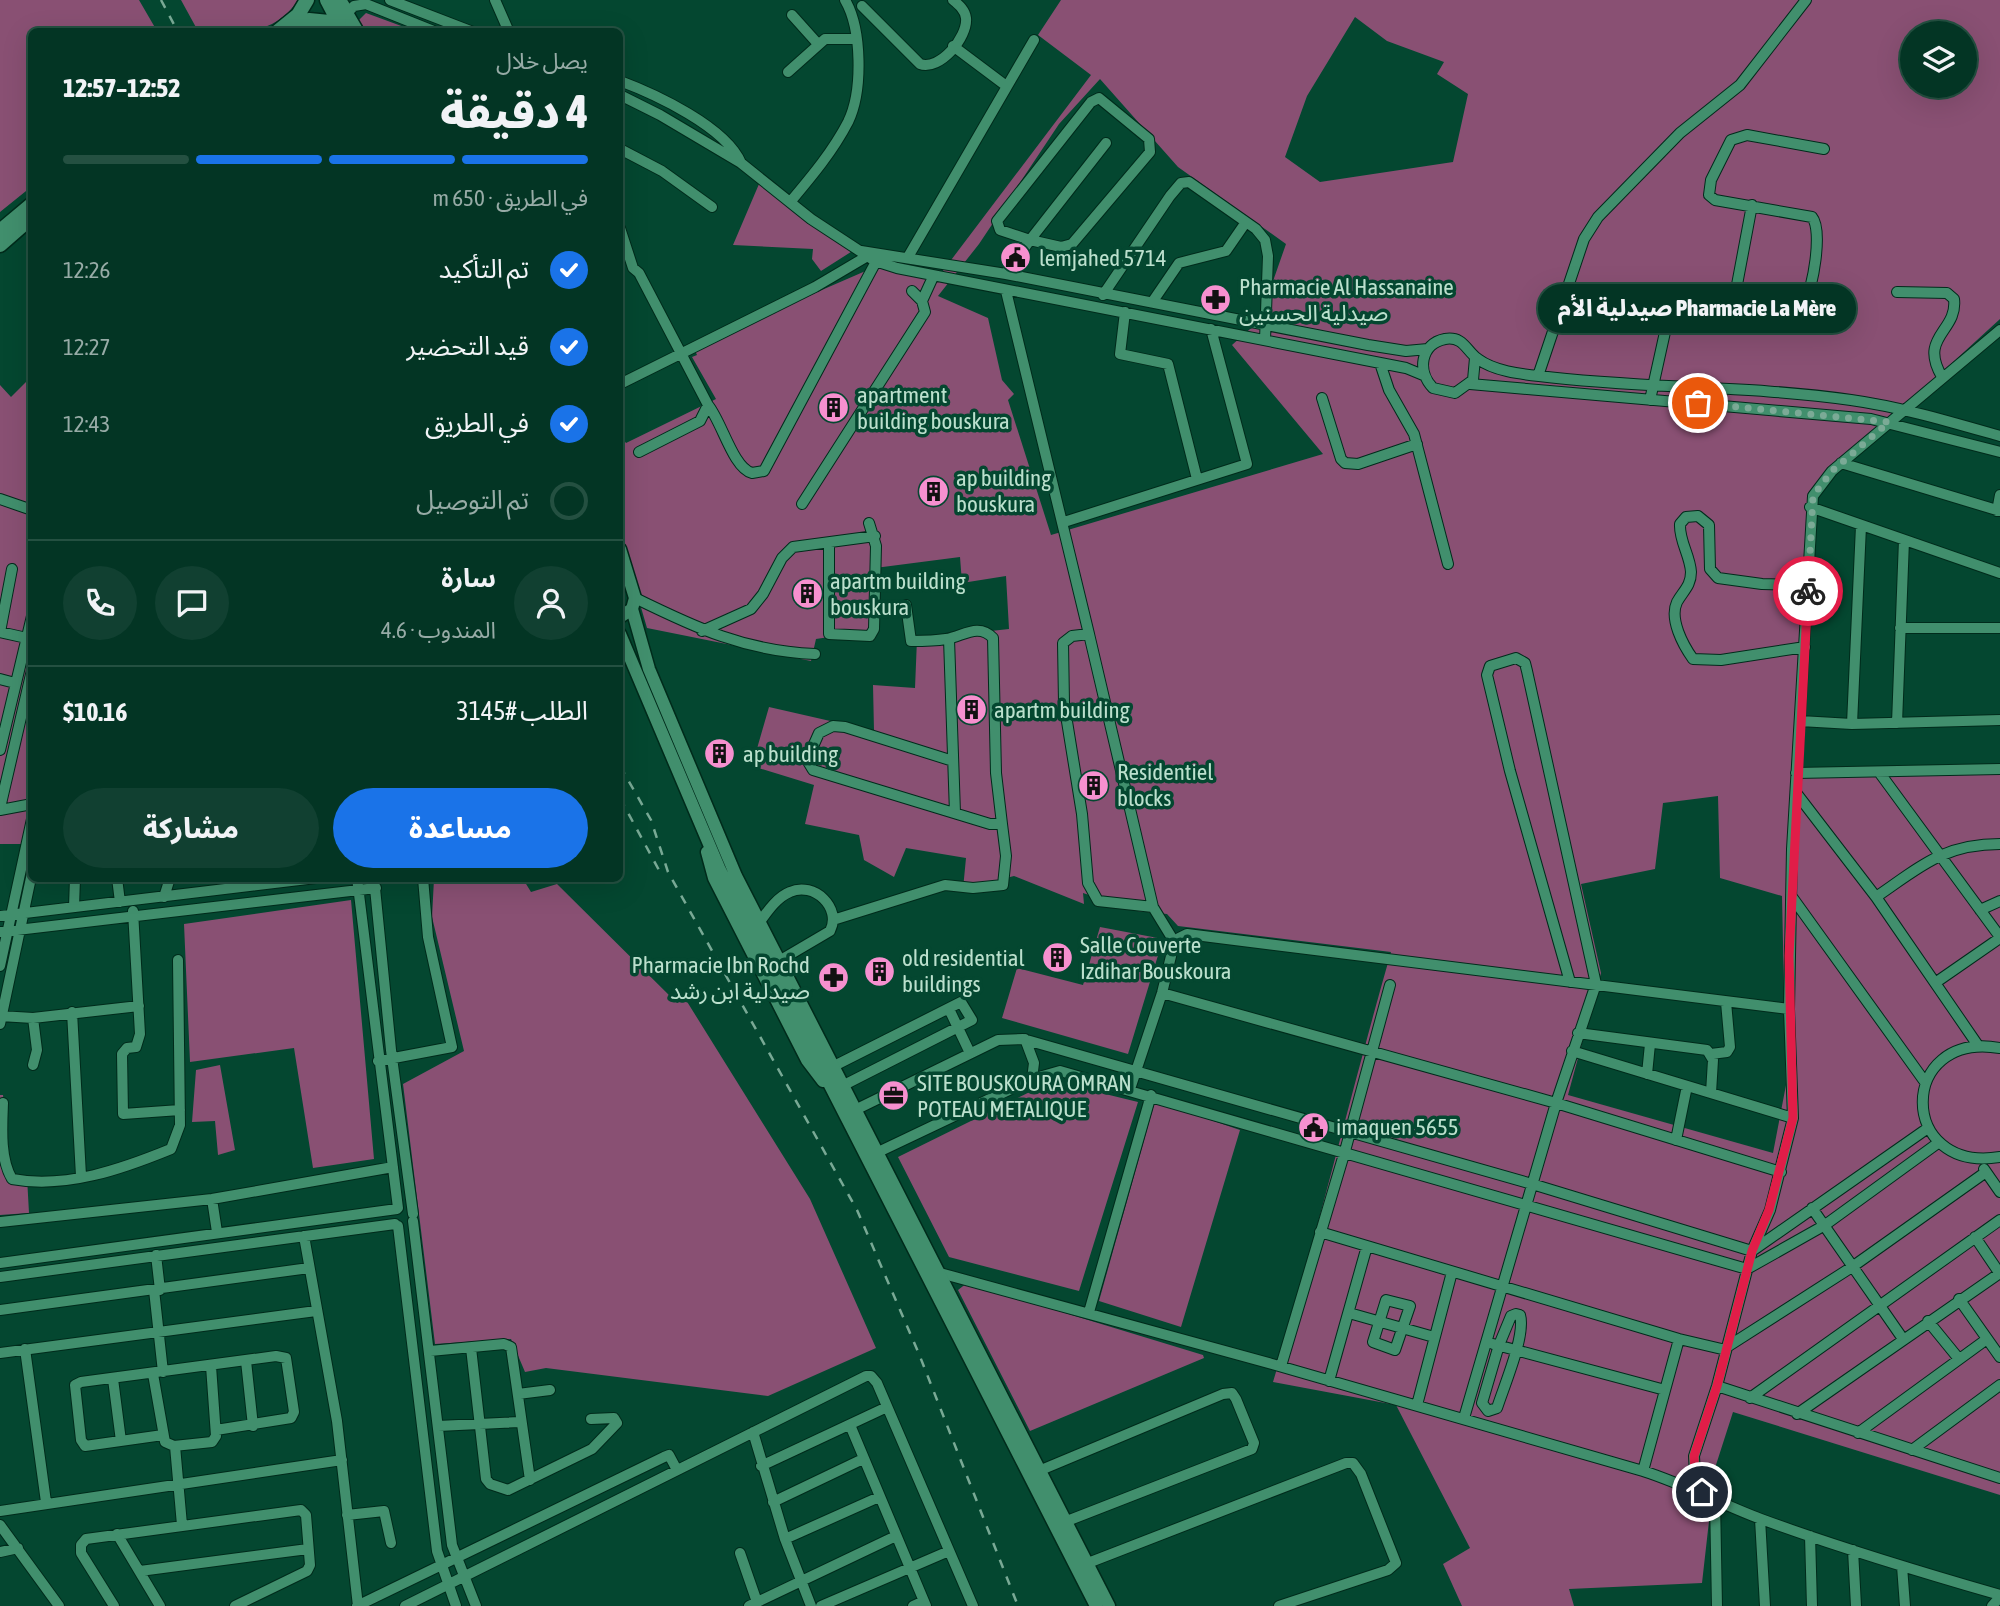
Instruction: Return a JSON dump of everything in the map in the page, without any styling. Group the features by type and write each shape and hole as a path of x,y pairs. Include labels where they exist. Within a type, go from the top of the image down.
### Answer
{"main road":[{"path":"282,28 298,15 307,0"},
{"path":"327,0 348,12"},
{"path":"295,28 309,20 348,12"},
{"path":"0,231 28,207"},
{"path":"0,245 28,220"}],"street":[{"path":"390,0 463,28"},
{"path":"495,0 507,28"},
{"path":"791,201 825,159 849,119 858,62 853,15 845,0"},
{"path":"853,15 864,3 920,64 937,64 964,32 966,20 962,9 953,0"},
{"path":"1538,376 1584,239 1598,217 1680,133 1740,85 1806,0"},
{"path":"356,28 348,12 369,5 426,28"},
{"path":"792,15 818,44"},
{"path":"788,72 818,44 830,37 857,39"},
{"path":"908,257 1005,85 1034,40"},
{"path":"953,46 1005,85"},
{"path":"623,82 682,110 730,145 741,163"},
{"path":"623,96 741,163 811,219 872,254 933,276 1380,363 1423,375 1433,388 1447,394 1462,391 1470,384 1476,373 1475,358"},
{"path":"1102,98 1149,139 1150,152 1072,244 1061,247 1030,240 1000,230 997,221 1091,102 1102,98"},
{"path":"1650,400 1669,314 1673,307 1733,306 1796,310 1804,304 1810,292 1817,231 1815,219 1715,200 1709,195 1711,180 1735,137 1747,135 1824,149"},
{"path":"1006,274 1107,143"},
{"path":"623,151 662,171 712,207"},
{"path":"1099,309 1103,292 1170,196 1185,181 1196,184 1246,222 1267,245 1265,340"},
{"path":"1733,306 1752,205"},
{"path":"1153,301 1179,263 1226,251 1246,222"},
{"path":"623,237 633,268 639,273 680,354 722,425 739,465 752,473 764,471 872,254"},
{"path":"623,382 872,254 908,257 1006,274 1406,351 1428,349"},
{"path":"623,268 633,268"},
{"path":"922,301 933,276"},
{"path":"803,505 925,312 922,301 912,292"},
{"path":"1006,292 1064,522 1153,907 1175,943"},
{"path":"1898,292 1952,295 1955,304 1952,315 1938,335 1933,350 1942,377"},
{"path":"1125,312 1120,354 1168,364 1197,479"},
{"path":"1064,522 1247,464 1211,329"},
{"path":"1702,1492 1695,1475 1694,1456 1717,1386 1752,1251 1781,1171 1793,1118 1789,1009 1792,897 1811,507 1817,488 1841,463 2000,330"},
{"path":"1423,375 1423,358 1428,349 1441,340 1458,340 1465,344 1475,358 1501,369 1538,376 1816,396 1902,411 2000,436"},
{"path":"1380,363 1389,390 1410,422 1448,564"},
{"path":"1470,384 1792,410 1889,422 2000,451"},
{"path":"1322,398 1341,459 1345,463 1358,464 1417,444"},
{"path":"639,452 700,421 708,405"},
{"path":"1841,463 1998,511 2000,495"},
{"path":"0,499 28,509"},
{"path":"1811,507 2000,573"},
{"path":"1804,647 1721,660 1693,659 1683,643 1675,615 1677,602 1689,586 1691,576 1680,524 1690,516 1701,517 1707,522 1711,534 1710,569 1718,579 1808,585"},
{"path":"829,543 829,634 870,636 874,629 875,536 869,523"},
{"path":"1852,724 1861,526"},
{"path":"702,631 751,609 789,549 875,536"},
{"path":"1897,723 1904,540"},
{"path":"623,565 649,668 703,802 759,923 834,1066 838,1086 866,1158 973,1360 1096,1606"},
{"path":"12,569 0,632 28,639"},
{"path":"629,594 702,631 770,650 815,654"},
{"path":"833,920 945,885 973,888 1003,885 1006,856 996,773 993,638 987,633 975,631 948,639 911,641 905,605"},
{"path":"1900,628 2000,628"},
{"path":"1089,634 1072,636 1063,645 1064,702 1082,814 1088,883 1098,901 1153,907"},
{"path":"948,639 955,813"},
{"path":"623,641 704,834 713,878 807,1060 838,1086 857,1109 1110,1606"},
{"path":"0,750 3,721 28,642"},
{"path":"1464,1418 1556,1103 1596,984 1527,671 1525,663 1516,658 1490,666 1487,675 1510,771 1570,982"},
{"path":"0,679 15,683"},
{"path":"28,686 0,809 28,805"},
{"path":"1800,721 1852,724 2000,720"},
{"path":"3,721 18,726"},
{"path":"953,761 874,734 833,726 820,733 807,760 813,770 990,824 1002,824"},
{"path":"1796,773 2000,769"},
{"path":"1880,772 2000,937 1935,983"},
{"path":"1797,794 1876,897 1976,1044"},
{"path":"0,966 4,931 11,914 28,837"},
{"path":"1876,897 1938,855 1954,849 2000,844"},
{"path":"30,882 0,1019 139,1006"},
{"path":"74,907 75,882"},
{"path":"118,882 120,902"},
{"path":"164,897 169,882"},
{"path":"0,916 284,882"},
{"path":"378,1061 449,1049 453,1042 428,937 423,882"},
{"path":"4,931 375,883 393,1059 452,1545 476,1606"},
{"path":"358,884 398,1209"},
{"path":"759,923 787,893 803,889 822,897 830,909 832,928 779,961"},
{"path":"178,895 179,910"},
{"path":"1792,897 1925,1082"},
{"path":"132,901 139,1037 136,1047 124,1050 122,1054 123,1114 180,1110"},
{"path":"1980,910 2000,901"},
{"path":"1130,1089 1162,993 1175,943 1183,935 1197,934 1397,962 1789,1009"},
{"path":"3,1103 2,1153 6,1171 12,1180 28,1182 102,1174 172,1149 180,1131 178,960"},
{"path":"1281,1366 1345,1151 1390,985"},
{"path":"1162,993 1556,1103 1781,1171"},
{"path":"834,1066 961,1002 972,1020 838,1086"},
{"path":"1578,1033 1704,1050 1711,1054 1727,1052 1730,1048 1726,1002"},
{"path":"949,1009 970,1053"},
{"path":"72,1012 81,1176"},
{"path":"33,1018 37,1050 33,1065"},
{"path":"857,1109 998,1040 1025,1039 1135,1073 1532,1184 1752,1251"},
{"path":"1025,1039 1034,1063 1031,1079"},
{"path":"1647,1074 1650,1044"},
{"path":"2000,1048 1976,1044 1955,1050 1937,1063 1925,1082 1922,1105 1928,1128 1938,1143 1956,1156 1978,1161 2000,1157"},
{"path":"1572,1051 1793,1118"},
{"path":"1711,1054 1711,1093"},
{"path":"866,1158 1031,1079 1060,1071 1152,1095 1747,1269 1825,1225 1938,1143"},
{"path":"1676,1140 1687,1086"},
{"path":"1089,1312 1152,1095"},
{"path":"1752,1251 1928,1128"},
{"path":"1978,1161 2000,1192"},
{"path":"0,1222 212,1199 393,1167"},
{"path":"1320,1232 1679,1339 1726,1349 1852,1267 1986,1172"},
{"path":"212,1199 216,1232"},
{"path":"1812,1208 1903,1339"},
{"path":"0,1263 398,1209 408,1209 413,1217"},
{"path":"398,1209 393,1214 397,1225 441,1566 456,1606"},
{"path":"0,1277 304,1236 408,1226 413,1217"},
{"path":"1750,1398 2000,1220"},
{"path":"216,1232 229,1238 226,1246"},
{"path":"210,1248 206,1241 216,1232"},
{"path":"304,1236 342,1461 357,1606 373,1602 664,1457 670,1455 677,1470"},
{"path":"1797,1414 1959,1299 2000,1274 1975,1237"},
{"path":"1329,1381 1367,1246"},
{"path":"156,1255 158,1373 163,1435 167,1444 175,1446 212,1441 216,1430 211,1366"},
{"path":"0,1310 309,1268"},
{"path":"1416,1405 1452,1272"},
{"path":"940,1273 1281,1366 1643,1471 1702,1492 1760,1519 2000,1596 1992,1606"},
{"path":"1959,1299 2000,1357"},
{"path":"1386,1300 1406,1303 1410,1308 1396,1349 1375,1345 1373,1341 1378,1321 1386,1300"},
{"path":"0,1353 316,1311"},
{"path":"1349,1313 1434,1337"},
{"path":"1520,1315 1522,1322 1516,1350 1497,1408 1488,1411 1482,1403 1499,1345 1511,1316 1520,1315"},
{"path":"409,1319 426,1316"},
{"path":"1928,1321 1959,1359"},
{"path":"1643,1471 1679,1339"},
{"path":"1858,1433 1987,1339"},
{"path":"1487,1342 1665,1391"},
{"path":"430,1351 504,1344 511,1347 530,1480"},
{"path":"471,1348 486,1479 490,1484 508,1490 530,1480 592,1449 617,1423 612,1418 592,1419"},
{"path":"25,1349 47,1502"},
{"path":"163,1435 83,1444 74,1389 79,1382 280,1356 286,1358 293,1409 289,1420 216,1430"},
{"path":"246,1361 253,1426"},
{"path":"405,1606 866,1376 875,1378 973,1606"},
{"path":"113,1378 121,1441"},
{"path":"1912,1450 2000,1385"},
{"path":"1717,1386 2000,1478"},
{"path":"518,1394 550,1390"},
{"path":"1041,1470 1223,1394 1232,1394 1236,1399 1254,1443 1252,1449 1067,1521"},
{"path":"761,1466 887,1407"},
{"path":"423,1436 439,1430 481,1423 520,1422"},
{"path":"850,1425 925,1603 913,1606"},
{"path":"753,1432 785,1539 811,1606"},
{"path":"175,1446 182,1525"},
{"path":"773,1502 863,1459"},
{"path":"0,1511 47,1502 342,1461"},
{"path":"1088,1563 1346,1463 1353,1463 1366,1485 1396,1563 1388,1570 1279,1606"},
{"path":"785,1539 879,1497"},
{"path":"1715,1500 1717,1606"},
{"path":"114,1606 80,1549 86,1539 299,1509 306,1515 310,1565 305,1573 235,1606"},
{"path":"347,1515 384,1510 391,1543"},
{"path":"1760,1519 1765,1606"},
{"path":"0,1525 59,1606"},
{"path":"117,1534 160,1606"},
{"path":"740,1553 753,1604 896,1536"},
{"path":"1810,1536 1812,1606"},
{"path":"0,1552 18,1548"},
{"path":"139,1571 308,1549"},
{"path":"1853,1550 1857,1606"},
{"path":"821,1606 949,1551"},
{"path":"1902,1566 1905,1606"}],"shaded area":[{"path":"0,0 139,0 155,28 28,28 28,189 0,212"},
{"path":"181,0 298,0 288,12 266,27 196,28"},
{"path":"1061,0 2000,0 2000,319 1809,494 1791,774 2000,770 2000,1495 1733,1412 1715,1468 1702,1583 1569,1589 1574,1606 1462,1606 1443,1564 1470,1548 1396,1405 1273,1382 1391,952 1178,926 1167,914 1137,911 1083,893 1084,904 1014,876 963,889 966,858 906,848 894,877 864,860 859,835 805,824 814,785 752,766 769,707 874,731 873,685 915,688 917,639 1009,629 1006,576 962,583 960,557 875,568 875,630 816,639 811,661 647,628 623,545 623,439 626,443 716,399 692,357 697,355 693,346 877,266 936,280 1091,75 1038,35","holes":["1355,17 1387,41 1444,62 1437,74 1468,94 1453,162 1320,182 1285,157 1307,96","1100,79 1178,167 1286,244 1259,321 1232,345 1323,454 1051,535 1008,400 1014,394 1002,380 988,318 938,296 979,244 1059,124","1718,796 1720,878 1782,896 1786,1085 1773,1153 1568,1095 1601,973 1581,884 1655,869 1663,803"]},
{"path":"366,13 407,28 364,28 358,21"},
{"path":"759,184 854,250 821,271 812,259 813,249 733,245"},
{"path":"28,380 28,844 0,844 0,385 11,397"},
{"path":"434,882 525,882 531,892 557,884 677,1003 686,1000 810,1199 876,1348 768,1396 546,1368 525,1372 511,1339 435,1344 403,1084 464,1051 432,917"},
{"path":"351,900 374,1159 313,1168 294,1048 190,1062 184,924"},
{"path":"1100,927 1163,939 1128,1054 1002,1018 1017,968 1083,985"},
{"path":"220,1065 235,1150 218,1155 215,1121 192,1122 196,1070"},
{"path":"1052,1081 1138,1102 1079,1291 949,1257 898,1157"},
{"path":"0,1095 3,1095 11,1173 27,1177 29,1213 0,1215"},
{"path":"1155,1101 1240,1130 1181,1327 1099,1301"},
{"path":"967,1283 1203,1355 1204,1358 1030,1431 958,1290"}],"railway":[{"path":"161,0 176,28"},
{"path":"623,771 651,820 668,872 857,1210 919,1354 1018,1606"},
{"path":"623,804 660,872"}],"way so far":[{"path":"1698,403 1792,410 1889,422 1832,471 1813,496 1809,527 1808,591"}],"place":[{"name":"lemjahed 5714","path":"1016,258"},
{"name":"Pharmacie Al Hassanaine صيدلية الحسنين","path":"1216,300"},
{"name":"Pharmacie La Mère صيدلية الأم","path":"1698,403"},
{"name":"apartment building bouskura","path":"834,408"},
{"name":"ap building bouskura","path":"933,491"},
{"name":"apartm building bouskura","path":"807,594"},
{"name":"apartm building","path":"971,710"},
{"name":"ap building","path":"720,754"},
{"name":"Residentiel blocks","path":"1094,785"},
{"name":"Salle Couverte Izdihar Bouskoura","path":"1057,958"},
{"name":"old residential buildings","path":"879,971"},
{"name":"Pharmacie Ibn Rochd صيدلية ابن رشد","path":"833,978"},
{"name":"SITE BOUSKOURA OMRAN POTEAU METALIQUE","path":"894,1096"},
{"name":"imaquen 5655","path":"1313,1127"}],"route":[{"path":"1702,1492 1695,1475 1694,1456 1697,1443 1717,1386 1752,1251 1781,1171 1793,1118 1789,1009 1792,849 1808,591"}]}
